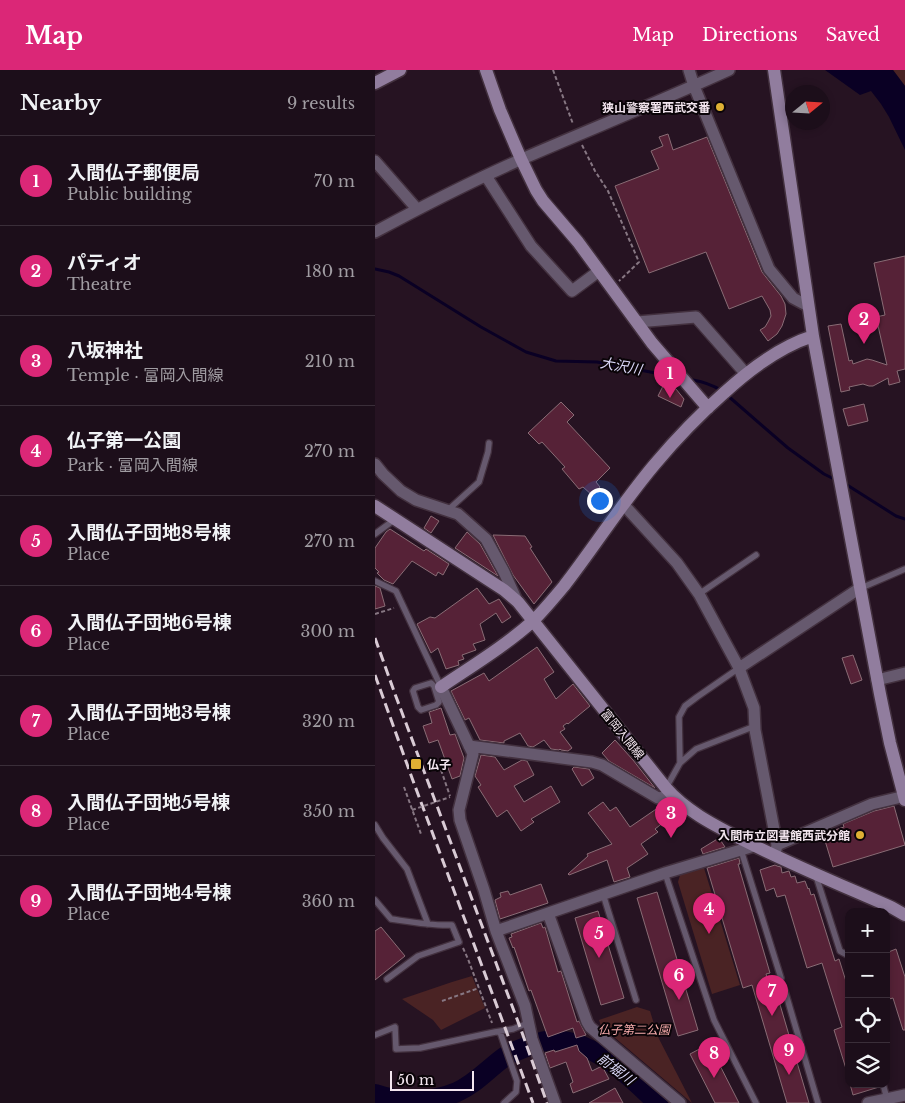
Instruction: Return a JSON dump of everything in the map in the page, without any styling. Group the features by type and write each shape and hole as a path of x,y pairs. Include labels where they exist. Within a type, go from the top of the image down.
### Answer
{"street":[{"path":"375,83 400,70"},
{"path":"486,70 500,110 521,159 543,201 578,242 652,343 707,408"},
{"path":"689,70 769,269 793,298 808,306"},
{"path":"375,232 417,209 521,159 729,70"},
{"path":"624,504 677,563 699,594 739,668 754,708 755,730 776,850 871,804 905,797 890,743 877,680 813,336 775,70"},
{"path":"375,161 417,209"},
{"path":"486,176 531,246 572,292 599,271"},
{"path":"637,322 696,317 746,374"},
{"path":"555,1103 534,1045 525,1006 496,931 461,820 459,810 473,754 438,688 533,621 549,605 655,464 707,408 733,384 765,360 789,345 813,336"},
{"path":"375,464 401,491 416,500 458,514 486,539 518,602"},
{"name":"富岡入間線","path":"375,506 504,590 518,602 669,792 681,803 711,824 754,846 776,850 816,874 891,907 905,916"},
{"path":"739,668 860,588"},
{"path":"877,680 905,673"},
{"path":"469,746 592,762 602,765 658,798 669,792"},
{"path":"496,931 665,873 754,846"},
{"path":"548,913 590,1027 680,1103"},
{"path":"868,1103 905,1095"}],"lane":[{"path":"448,510 479,482 489,443"},
{"path":"375,534 396,519"},
{"path":"699,594 756,555"},
{"path":"860,588 905,569"},
{"path":"375,581 396,591 438,688 438,704 420,709 413,692 414,690 431,683 438,688"},
{"path":"669,792 680,763 679,717 685,706 739,668"},
{"path":"680,763 696,749 750,728 755,730"},
{"path":"375,825 407,869 427,924"},
{"path":"741,850 781,978"},
{"path":"665,873 714,1020 756,1103"},
{"path":"816,874 839,950 845,954"},
{"path":"603,894 637,1000"},
{"path":"375,900 391,919 436,926 452,925 459,942 418,956 387,979"},
{"path":"785,991 819,1103"},
{"path":"375,1035 395,1027 396,1048 420,1048 513,1029 529,1023"},
{"path":"497,1032 507,1052 517,1082 516,1092 504,1103"},
{"path":"884,1088 887,1099"}],"path":[{"path":"553,70 577,136 595,171 608,191 639,262 612,288"},
{"path":"375,614 394,608"},
{"path":"412,810 450,798 441,770"},
{"path":"404,787 421,834"},
{"path":"459,942 468,959 497,1032"},
{"path":"442,1001 479,988"}],"green space":[{"path":"893,70 905,70 905,86"},
{"path":"704,868 740,985 712,994 678,882 680,875"},
{"path":"472,976 485,1008 441,1030 433,1020 402,999 452,982"},
{"name":"仏子第二公園","path":"637,1007 650,1011 658,1037 692,1103 601,1026 599,1020"}],"shaded area":[{"path":"825,70 893,70 905,86 905,150 889,117 871,91 860,95"}],"building":[{"path":"668,134 673,150 707,137 762,272 785,304 786,314 782,326 777,334 768,341 760,330 765,327 771,316 770,310 762,296 729,309 706,252 649,273 615,186 659,169 651,151 663,146 659,137"},
{"path":"905,256 905,369 897,371 900,382 889,385 888,378 873,386 863,384 849,387 850,390 841,392 828,326 841,324 849,361 852,360 853,364 867,359 887,365 876,317 885,315 874,263"},
{"path":"664,384 676,389 684,399 681,407 658,396"},
{"path":"561,402 574,415 567,422 610,468 596,482 600,487 592,495 583,487 579,489 562,469 565,467 542,442 539,444 528,433"},
{"path":"864,404 868,421 848,426 843,409"},
{"path":"431,516 439,521 431,533 424,528"},
{"path":"390,529 424,551 426,549 449,564 443,575 438,572 436,576 412,561 393,584 384,580 375,568 375,548"},
{"path":"467,532 480,544 498,576 455,548"},
{"path":"493,535 525,536 532,547 530,548 552,582 534,604 513,575"},
{"path":"375,586 380,588 385,606 375,609"},
{"path":"477,588 489,604 499,599 511,617 502,623 496,613 480,624 485,640 473,644 476,650 462,655 464,659 458,661 459,665 446,669 438,648 431,653 417,624 430,617 435,618"},
{"path":"537,647 554,672 544,679 556,699 573,684 590,706 563,726 565,729 560,732 572,748 568,751 551,749 544,740 533,747 528,746 520,733 504,741 504,743 480,740 469,718 465,720 451,691 484,673 489,681"},
{"path":"853,655 862,680 851,684 842,658"},
{"path":"441,708 450,735 455,734 464,758 460,776 452,779 438,740 429,743 423,726 432,723 429,712"},
{"path":"615,740 655,788 609,761 602,753"},
{"path":"481,755 495,757 504,770 522,760 527,761 534,775 514,786 524,802 551,786 560,802 531,819 534,822 521,831 507,810 497,817 478,787 481,785 475,776"},
{"path":"574,767 589,769 594,778 582,786 572,769"},
{"path":"603,802 610,811 616,807 630,827 662,805 667,813 661,817 664,822 655,829 658,832 641,844 648,854 627,868 630,877 614,882 607,860 568,874 588,856 587,854 612,844 588,813"},
{"path":"894,806 905,845 833,867 823,834 844,827 843,824 874,811"},
{"path":"719,838 725,847 703,854 701,849"},
{"path":"739,858 740,864 738,864 770,973 766,974 772,992 776,991 809,1103 787,1103 752,985 743,988 707,868"},
{"path":"775,865 781,867 782,873 789,871 791,877 795,876 797,883 805,881 811,895 814,894 835,961 839,959 845,978 845,1066 834,1030 842,1027 822,963 807,968 785,895 777,897 774,888 766,891 760,870"},
{"path":"541,884 548,903 500,919 495,900 501,897 500,893 508,891 510,895"},
{"path":"657,892 698,1030 678,1036 637,898"},
{"path":"598,911 624,998 601,1005 575,918"},
{"path":"541,923 543,928 545,927 558,972 561,971 577,1022 579,1021 586,1035 576,1038 573,1028 548,1037 531,990 529,991 514,947 509,938 512,937 511,934"},
{"path":"381,927 405,956 375,980 375,931"},
{"path":"896,949 905,977 905,1030 903,1030 893,998 890,999 890,951"},
{"path":"709,1044 739,1103 715,1103 690,1054"},
{"path":"577,1045 579,1051 587,1058 592,1071 602,1066 609,1079 573,1093 570,1084 573,1082 566,1062 550,1068 545,1053"},
{"path":"615,1088 623,1103 589,1103"},
{"path":"851,1088 876,1088 853,1095"}],"waterway":[{"name":"大沢川","path":"375,269 399,276 481,327 526,352 556,361 597,362 677,377"},
{"name":"大沢川","path":"688,379 706,383 722,391"},
{"name":"大沢川","path":"727,395 788,448 824,474 836,480"},
{"name":"大沢川","path":"844,483 896,516 905,519"},
{"name":"前堀川","path":"375,1094 406,1100 426,1100 447,1096 470,1085 507,1056 534,1044 553,1040 579,1045 593,1051 623,1071 658,1103"}],"railway":[{"path":"375,638 547,1103"},
{"path":"375,675 533,1103"}],"place":[{"name":"狭山警察署西武交番","path":"720,107"},
{"name":"パティオ","path":"864,344"},
{"name":"入間仏子郵便局","path":"670,398"},
{"name":"仏子","path":"416,764"},
{"name":"入間市立図書館西武分館","path":"860,835"},
{"name":"八坂神社","path":"671,838"},
{"name":"仏子第一公園","path":"709,934"},
{"name":"入間仏子団地8号棟","path":"599,958"},
{"name":"入間仏子団地6号棟","path":"679,1000"},
{"name":"入間仏子団地3号棟","path":"772,1016"},
{"name":"入間仏子団地4号棟","path":"789,1075"},
{"name":"入間仏子団地5号棟","path":"714,1078"}]}
